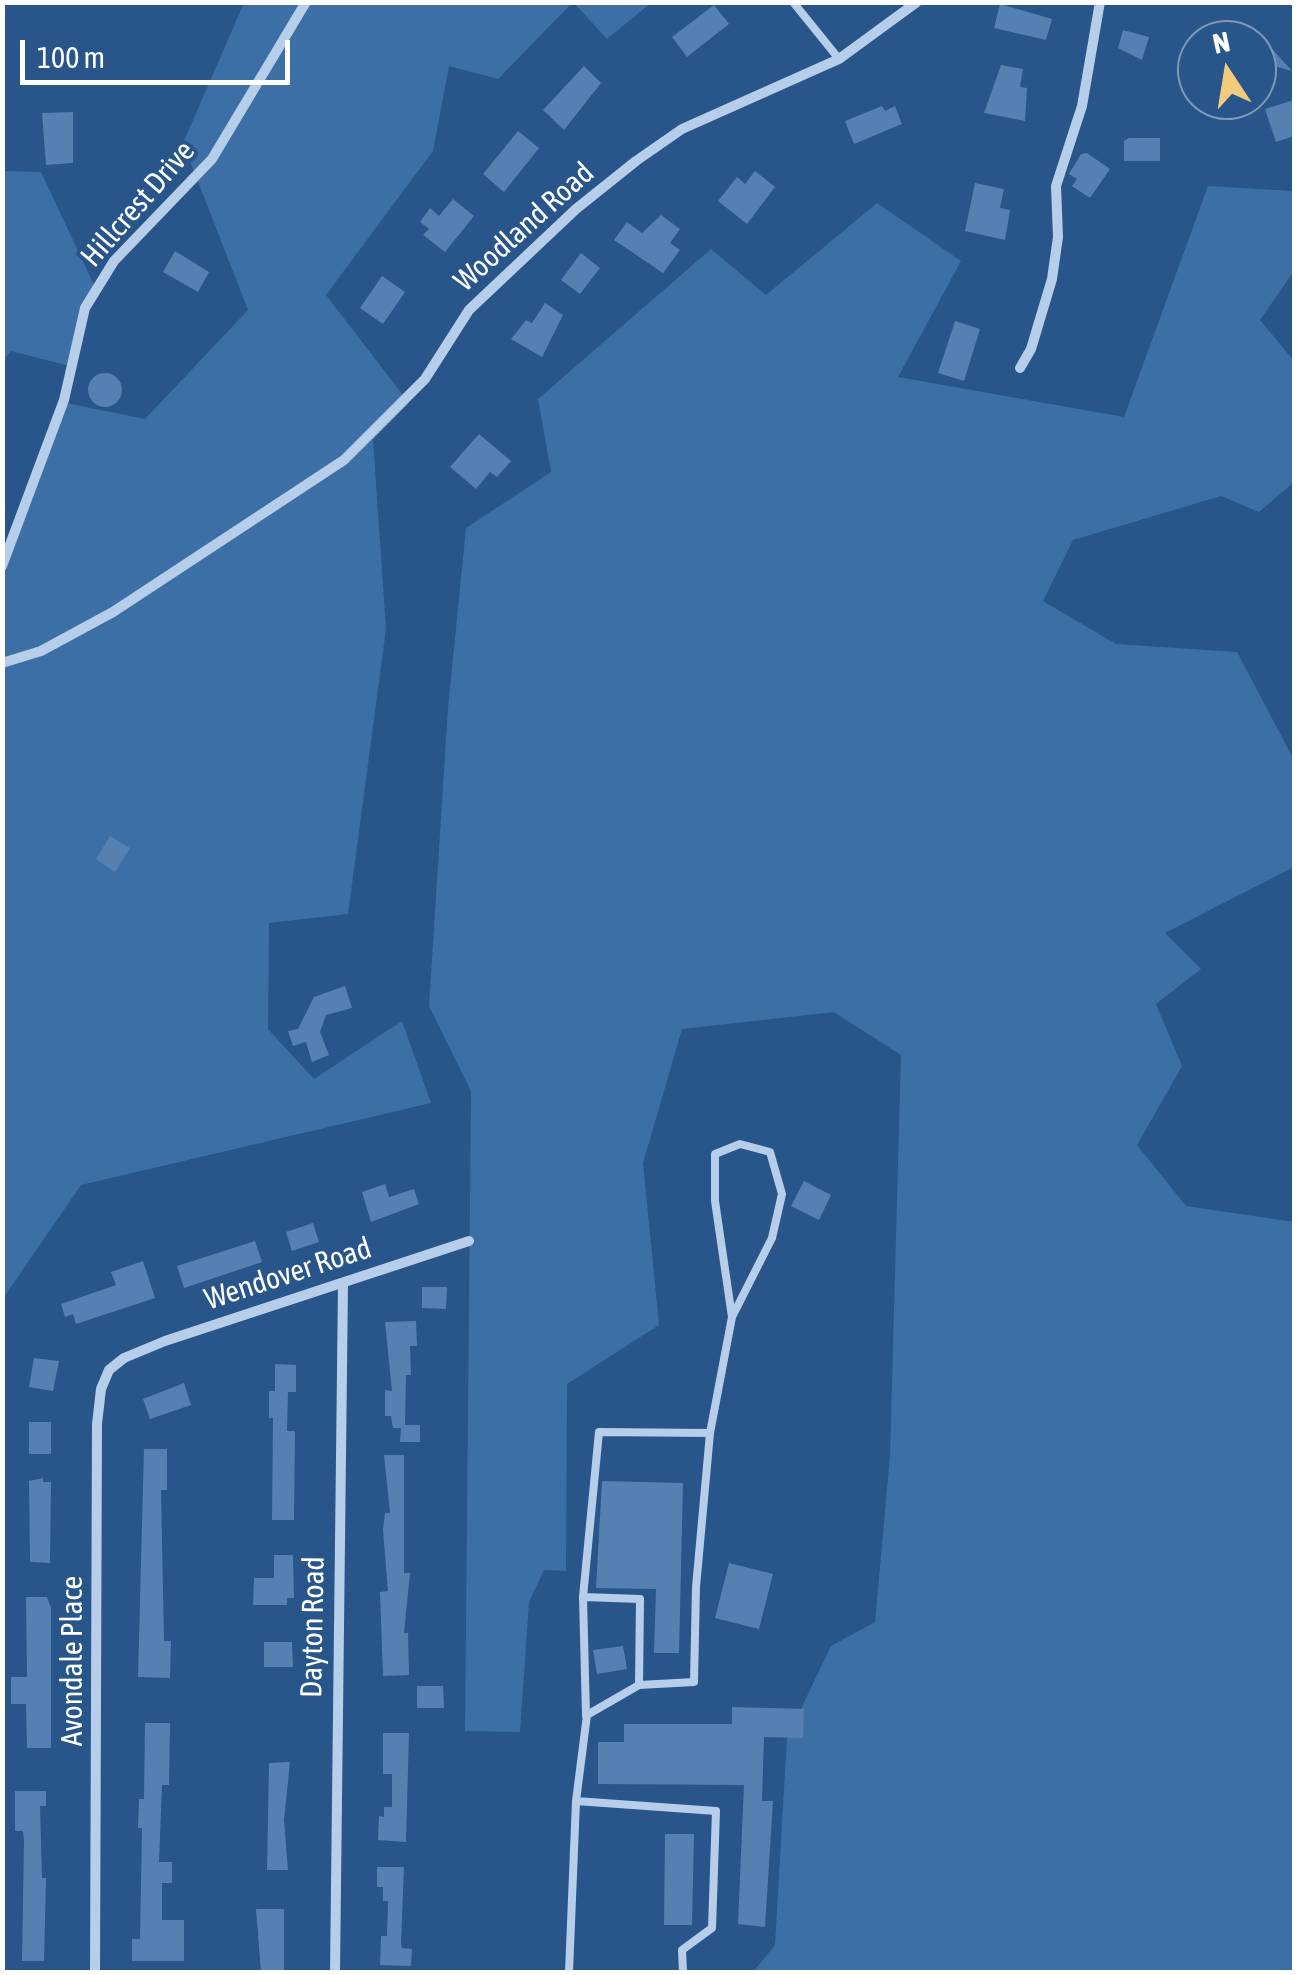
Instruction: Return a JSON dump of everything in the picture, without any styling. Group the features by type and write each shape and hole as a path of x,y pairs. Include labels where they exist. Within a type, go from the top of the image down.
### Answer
{"street":[{"name":"Hillcrest Drive","path":"2,566 64,400 86,308 114,261 212,159 306,2"},
{"name":"Woodland Road","path":"2,664 41,651 112,612 344,460 425,378 469,310 576,209 636,161 682,129 840,59 918,2"},
{"path":"1020,368 1031,350 1052,279 1058,236 1056,186 1082,106 1100,2"},
{"name":"Wendover Road","path":"124,1358 469,1241"},
{"name":"Dayton Road","path":"334,1972 343,1284"},
{"name":"Avondale Place","path":"95,1972 98,1424 101,1390 108,1370 124,1358"}],"lane":[{"path":"793,2 840,59"},
{"path":"586,1720 587,1715 639,1685 694,1682 696,1588 710,1433 732,1316 772,1238 782,1194 770,1152 740,1144 714,1154 716,1201 732,1316"},
{"path":"569,1972 576,1801 586,1720 583,1597 599,1432 710,1433"},
{"path":"583,1597 640,1599 639,1685"},
{"path":"576,1801 716,1811 712,1928 682,1950 683,1972"}],"shaded area":[{"path":"573,2 651,2 651,3 607,39"},
{"path":"244,3 572,3 498,79 449,66 433,151 326,295 409,403 373,440 386,629 348,914 269,923 268,1029 314,1079 402,1021 431,1103 81,1185 4,1297 3,1361 3,558 61,402 145,419 248,310 183,143"},
{"path":"3,171 41,172 95,287 73,367 11,351 3,360"},
{"path":"1208,186 1293,191 1294,271 1260,320 1294,361 1294,482 1259,512 1221,496 1073,540 1043,601 1116,644 1237,652 1294,760 1294,867 1165,933 1201,969 1156,1004 1182,1066 1137,1145 1186,1206 1294,1222 1294,1972 753,1972 775,1945 787,1738 831,1646 875,1622 890,1456 901,1055 834,1012 682,1029 643,1163 659,1325 567,1384 566,1571 544,1570 529,1602 520,1732 465,1731 471,1091 429,1006 448,708 466,528 551,472 538,399 711,249 766,295 877,203 961,261 898,377 1124,417"}],"building":[{"path":"1000,4 1052,19 1046,40 994,28"},
{"path":"714,5 729,24 687,57 672,37"},
{"path":"1123,30 1149,37 1142,60 1118,48"},
{"path":"1277,54 1292,71 1277,67"},
{"path":"1001,65 1023,69 1020,87 1027,88 1025,121 984,113"},
{"path":"584,66 601,83 564,130 543,110"},
{"path":"1294,100 1294,136 1276,142 1269,120 1277,120 1277,105"},
{"path":"882,106 885,111 895,106 902,124 854,144 845,121"},
{"path":"73,112 73,163 46,165 42,113"},
{"path":"518,131 539,148 504,192 483,174"},
{"path":"1160,138 1160,161 1124,161 1124,141"},
{"path":"1087,153 1110,169 1090,198 1072,186 1077,179 1069,174 1081,154"},
{"path":"755,171 775,187 747,224 718,201 737,177 745,184"},
{"path":"975,183 1004,189 1000,208 1010,210 1005,240 965,231"},
{"path":"453,199 474,216 445,252 423,235 429,229 420,222 430,208 439,216"},
{"path":"661,215 680,229 670,243 680,250 663,273 614,240 627,222 642,233"},
{"path":"175,251 209,272 198,292 163,272"},
{"path":"581,253 600,268 580,294 561,280"},
{"path":"382,276 405,292 383,324 360,308"},
{"path":"545,303 563,315 542,357 511,339 526,320 532,323"},
{"path":"955,321 980,329 964,381 938,373"},
{"path":"105,373 117,378 122,390 117,402 105,407 93,402 88,390 93,378"},
{"path":"479,434 511,461 497,477 490,472 476,489 450,467"},
{"path":"110,836 130,848 115,872 96,859"},
{"path":"345,986 352,1008 326,1015 320,1032 329,1055 312,1062 306,1042 293,1046 288,1031 298,1029 314,997"},
{"path":"804,1181 831,1195 819,1220 791,1206"},
{"path":"385,1184 389,1197 414,1189 419,1204 371,1222 362,1192"},
{"path":"313,1223 319,1242 292,1251 286,1232"},
{"path":"255,1241 262,1262 184,1288 177,1266"},
{"path":"143,1261 155,1298 76,1324 73,1314 65,1317 61,1304 116,1285 111,1272"},
{"path":"422,1287 447,1287 446,1309 422,1308"},
{"path":"416,1321 417,1346 410,1346 411,1375 406,1375 405,1425 420,1425 420,1442 400,1442 401,1428 393,1428 391,1416 385,1416 385,1390 392,1391 385,1322"},
{"path":"34,1358 59,1361 53,1391 29,1387"},
{"path":"275,1364 296,1365 296,1392 288,1392 287,1431 295,1431 294,1520 272,1520 273,1418 269,1418 269,1391 275,1391"},
{"path":"184,1383 191,1405 150,1419 143,1399"},
{"path":"29,1422 51,1422 51,1454 29,1454"},
{"path":"144,1449 167,1449 167,1490 161,1490 164,1641 171,1641 170,1678 138,1677"},
{"path":"384,1455 404,1455 404,1573 410,1573 404,1633 408,1633 409,1675 383,1676 380,1592 388,1591 383,1530 385,1513 390,1513"},
{"path":"43,1478 43,1482 51,1482 50,1563 30,1562 29,1481"},
{"path":"602,1481 683,1483 679,1653 654,1653 656,1589 596,1588"},
{"path":"274,1555 293,1555 294,1598 287,1598 287,1605 253,1605 254,1578 274,1578"},
{"path":"729,1563 773,1574 759,1629 715,1618"},
{"path":"26,1597 47,1597 51,1608 51,1748 27,1748 26,1704 11,1704 11,1677 27,1677"},
{"path":"264,1642 292,1642 293,1667 264,1667"},
{"path":"623,1646 627,1669 597,1674 593,1650"},
{"path":"417,1686 443,1686 444,1708 417,1708"},
{"path":"732,1707 804,1709 803,1738 764,1737 762,1801 773,1801 765,1927 738,1924 744,1785 598,1784 598,1742 624,1742 624,1724 732,1724"},
{"path":"145,1723 170,1723 169,1785 162,1785 159,1862 172,1862 172,1883 162,1883 162,1920 184,1920 184,1961 132,1961 132,1939 140,1939 142,1828 138,1828 139,1799 144,1799"},
{"path":"383,1733 409,1733 406,1842 378,1840 379,1816 384,1817 384,1807 392,1807 392,1774 383,1774"},
{"path":"290,1762 284,1820 288,1870 267,1870 269,1763"},
{"path":"15,1791 46,1791 46,1806 40,1806 42,1878 46,1878 44,1961 22,1961 24,1841 23,1831 15,1831"},
{"path":"665,1834 694,1834 692,1925 664,1925"},
{"path":"377,1867 404,1867 401,1943 402,1948 412,1949 411,1966 380,1965 381,1936 387,1936 388,1901 383,1901 383,1887 377,1887"},
{"path":"256,1909 284,1909 284,1972 261,1972"}]}
